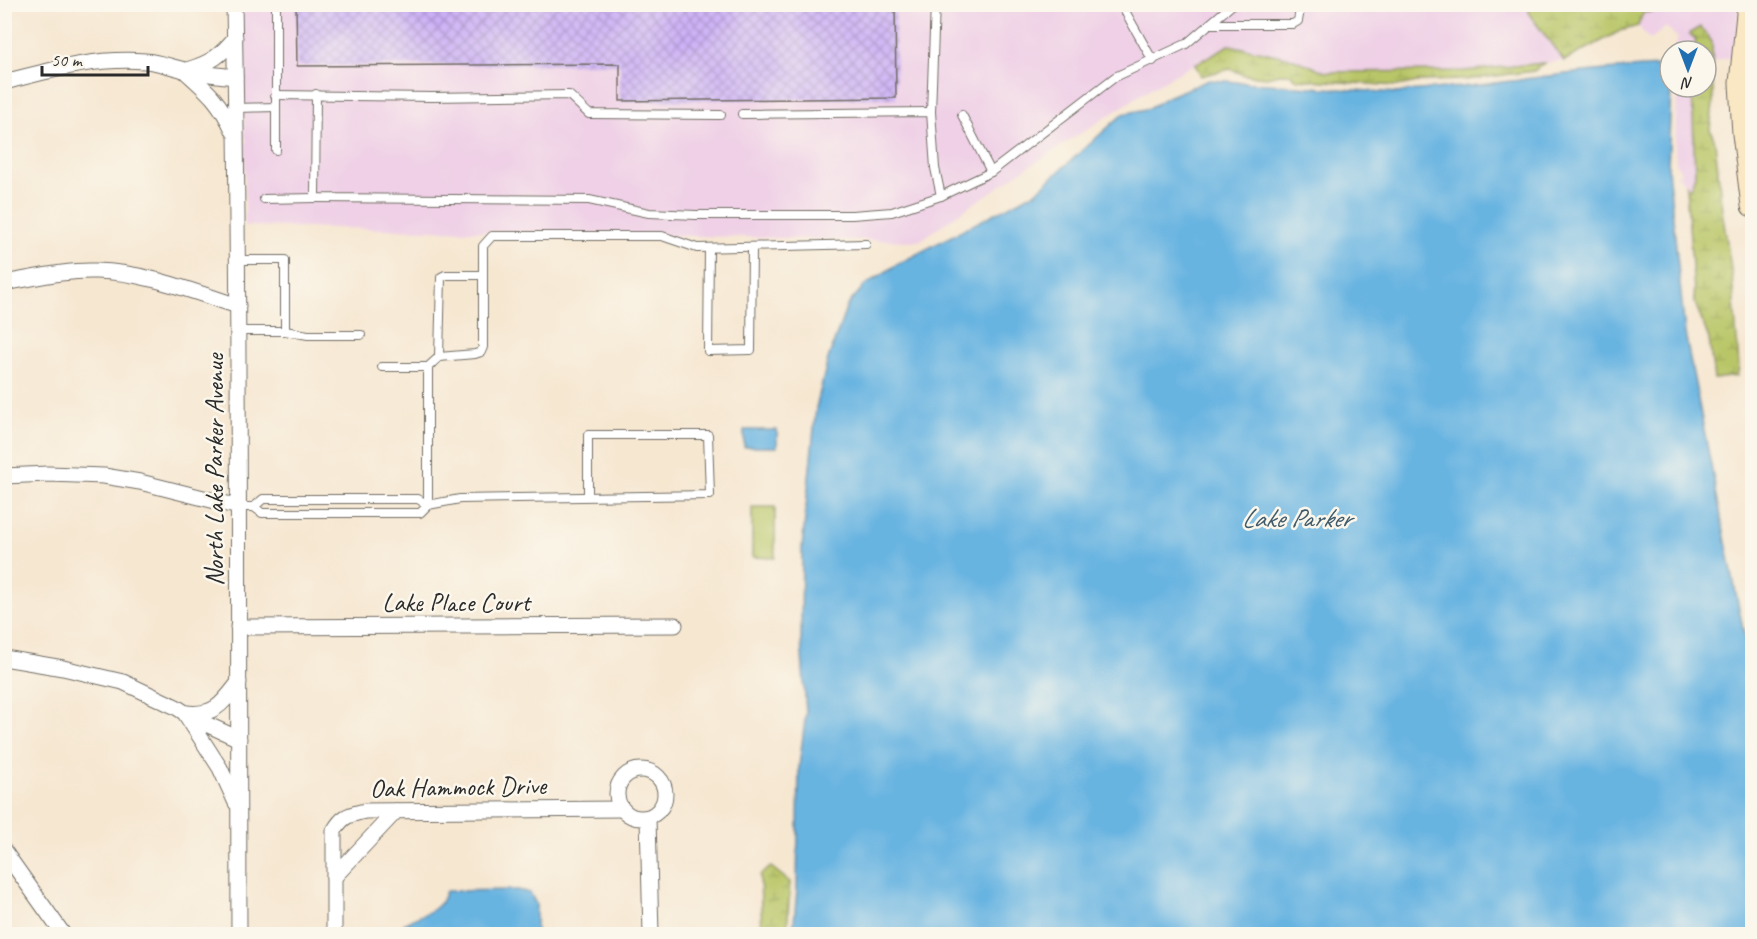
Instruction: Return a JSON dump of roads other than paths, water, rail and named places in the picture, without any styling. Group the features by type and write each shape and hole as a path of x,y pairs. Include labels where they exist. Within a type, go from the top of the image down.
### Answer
{"street":[{"name":"North Lake Parker Avenue","path":"234,4 238,331 246,507 238,627 239,934"},
{"path":"1748,4 1740,83 1743,134 1752,206"},
{"path":"184,70 213,61 235,38"},
{"path":"4,82 70,66 119,59 169,64 184,70 235,77"},
{"path":"184,70 214,97 225,111 237,138"},
{"path":"4,283 96,271 144,276 238,306"},
{"path":"4,476 48,474 104,476 140,482 246,507"},
{"name":"Lake Place Court","path":"238,627 675,625"},
{"path":"4,658 123,681 239,739"},
{"path":"184,712 197,714 212,710 225,700 239,682"},
{"path":"184,712 220,768 239,809"},
{"path":"633,771 649,771 661,780 666,795 661,809 648,818 633,818 622,809 616,795 621,780 633,771"},
{"name":"Oak Hammock Drive","path":"334,934 334,831 340,820 349,815 365,811 622,809"},
{"path":"334,877 396,811"},
{"path":"648,818 651,934"},
{"path":"4,851 63,934"}],"lane":[{"path":"276,4 276,150"},
{"path":"934,4 931,111 935,168 941,196"},
{"path":"1121,4 1153,61"},
{"path":"264,199 589,200 649,213 724,215 852,215 892,212 941,196 991,172 1116,77 1186,44 1233,4"},
{"path":"1210,24 1293,24 1298,21 1301,4"},
{"path":"315,198 316,94"},
{"path":"275,95 432,97 569,95 589,114 721,115"},
{"path":"237,108 276,108"},
{"path":"742,114 931,111"},
{"path":"962,115 991,172"},
{"path":"428,505 428,368 439,357 481,352 483,347 483,246 492,236 662,236 697,248 866,244"},
{"path":"709,248 708,351 729,351 750,350 752,247"},
{"path":"238,260 285,260 285,331"},
{"path":"439,357 441,277 445,275 483,275"},
{"path":"238,331 361,335"},
{"path":"382,367 428,368"},
{"path":"246,507 262,513 420,513 428,505 460,499 710,495 708,435 588,435 588,496"},
{"path":"246,507 262,499 418,499 428,505"}],"water":[{"name":"Lake Parker","path":"1658,66 1658,99 1671,99 1668,169 1685,333 1752,665 1752,934 793,934 797,889 799,766 806,713 801,640 802,548 816,408 828,359 847,306 864,286 896,265 1036,192 1123,114 1150,108 1167,97 1209,80 1398,93"},
{"path":"744,430 777,430 777,447 744,447"},
{"path":"518,890 530,893 536,904 536,934 403,934 403,925 435,908 446,891"}]}
